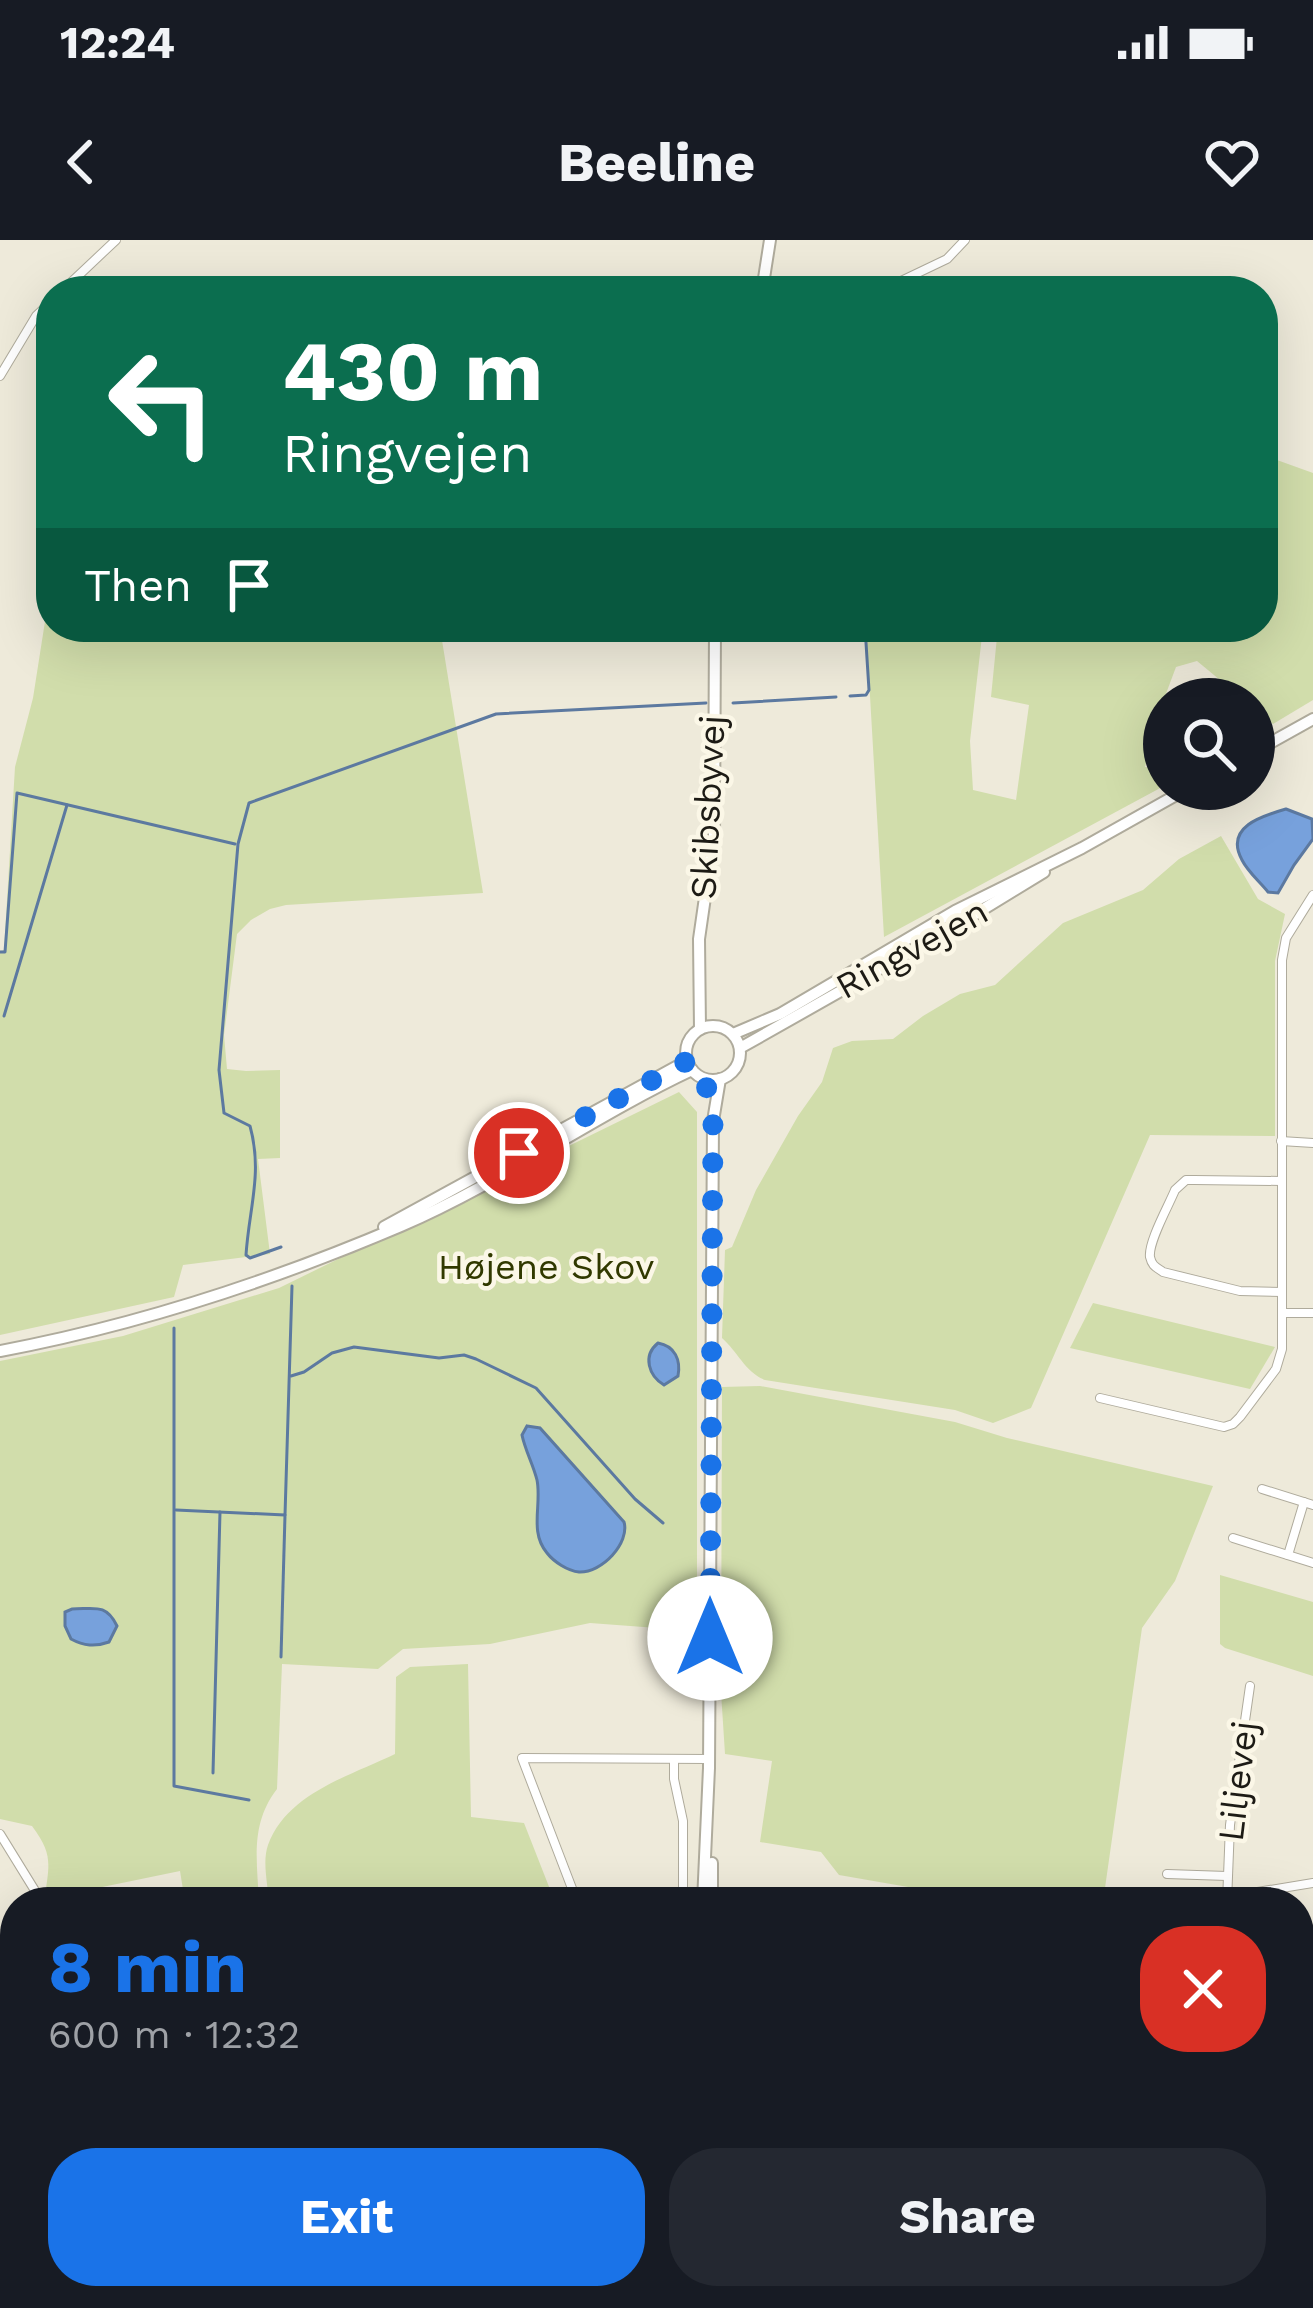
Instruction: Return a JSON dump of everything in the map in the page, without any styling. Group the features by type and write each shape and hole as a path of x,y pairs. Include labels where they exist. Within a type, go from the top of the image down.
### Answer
{"main road":[{"path":"764,276 770,240"},
{"name":"Skibsbyvej","path":"700,1029 700,921 714,836 715,642"},
{"path":"1275,740 1313,719"},
{"name":"Ringvejen","path":"740,1048 1150,810"},
{"name":"Ringvejen","path":"733,1034 781,1014 955,911 1082,848"},
{"name":"Skibsbyvej","path":"700,987 717,1026"},
{"path":"705,1079 720,1079 740,1059 733,1034 717,1026 700,1029 688,1042 689,1065 705,1079 713,1121"},
{"path":"0,1351 184,1306 400,1226 505,1174 689,1065"},
{"path":"708,1887 712,1813 713,1121 720,1079"}],"street":[{"path":"78,276 116,240"},
{"path":"911,276 946,259 965,240"},
{"path":"0,376 36,316"},
{"path":"1100,1398 1214,1426 1233,1424 1280,1360 1284,947 1313,895"},
{"path":"1281,1141 1313,1143"},
{"path":"1282,1181 1194,1180 1181,1184 1150,1259 1163,1271 1240,1291 1282,1292"},
{"path":"1282,1313 1313,1313"},
{"path":"1262,1489 1309,1504 1288,1555"},
{"path":"1233,1538 1313,1563"},
{"name":"Liljevej","path":"1227,1887 1230,1825 1250,1686"},
{"path":"571,1887 522,1758 710,1759"},
{"path":"674,1759 683,1821 682,1887"},
{"path":"0,1834 33,1887"},
{"name":"Liljevej","path":"1167,1874 1227,1876"}],"green space":[{"path":"1278,460 1313,473 1313,700 1275,723 1275,678 1218,678 1197,661 1176,667 1172,678 1143,678 1143,797 884,937 867,642 981,642 970,741 973,790 1016,800 1029,705 991,697 996,642 1278,642"},
{"path":"42,642 442,642 483,893 286,905 251,920 237,934 224,1035 227,1069 280,1070 280,1158 258,1159 270,1254 183,1265 174,1297 0,1335 0,951 4,950 15,767"},
{"path":"1221,836 1258,899 1285,914 1275,961 1275,1136 1150,1135 1031,1408 993,1423 955,1410 765,1380 752,1372 722,1338 725,1250 732,1247 756,1190 822,1082 833,1048 852,1041 893,1039 960,994 995,985 1063,923 1143,890 1179,859"},
{"name":"Højene Skov","path":"679,1092 697,1112 697,1631 590,1623 490,1644 403,1649 378,1669 282,1664 277,1789 259,1829 258,1887 183,1887 180,1871 102,1887 46,1887 48,1858 39,1835 32,1826 0,1819 0,1361 123,1336 279,1288","holes":["527,1426 593,1569 578,1572 536,1513 538,1485 522,1435"]},
{"path":"1093,1303 1275,1347 1250,1389 1070,1348"},
{"path":"760,1386 955,1422 1213,1486 1175,1581 1142,1628 1105,1887 908,1887 839,1875 821,1852 760,1842 772,1761 725,1754 722,1387"},
{"path":"1220,1575 1313,1602 1313,1676 1220,1644"},
{"path":"468,1664 471,1817 524,1823 549,1887 267,1887 268,1845 290,1812 322,1788 395,1754 396,1677 410,1667"}],"water":[{"path":"1286,809 1312,819 1313,839 1278,893 1268,892 1242,860 1238,839 1248,825"},
{"path":"658,1343 673,1351 679,1365 678,1376 664,1385 649,1366"},
{"path":"527,1426 540,1428 624,1522 623,1539 597,1568 570,1570 553,1560 542,1545 537,1527 537,1480 522,1435"},
{"path":"99,1609 108,1614 117,1626 109,1642 90,1645 71,1639 65,1612"}],"waterway":[{"path":"850,696 866,695 869,690 866,642"},
{"path":"733,703 836,697"},
{"path":"281,1247 250,1258 246,1255 254,1143 250,1126 224,1113 219,1070 238,844 249,803 496,714 706,703"},
{"path":"0,952 5,952 17,793 235,844"},
{"path":"4,1016 67,805"},
{"path":"176,1510 285,1515 292,1286"},
{"path":"174,1328 174,1786 249,1800"},
{"path":"291,1376 332,1353 354,1347 476,1359 536,1388 635,1499 663,1523"},
{"path":"213,1773 220,1512"},
{"path":"281,1657 285,1515"}],"route":[{"path":"519,1153 687,1061 705,1079 713,1121 710,1638"}]}
